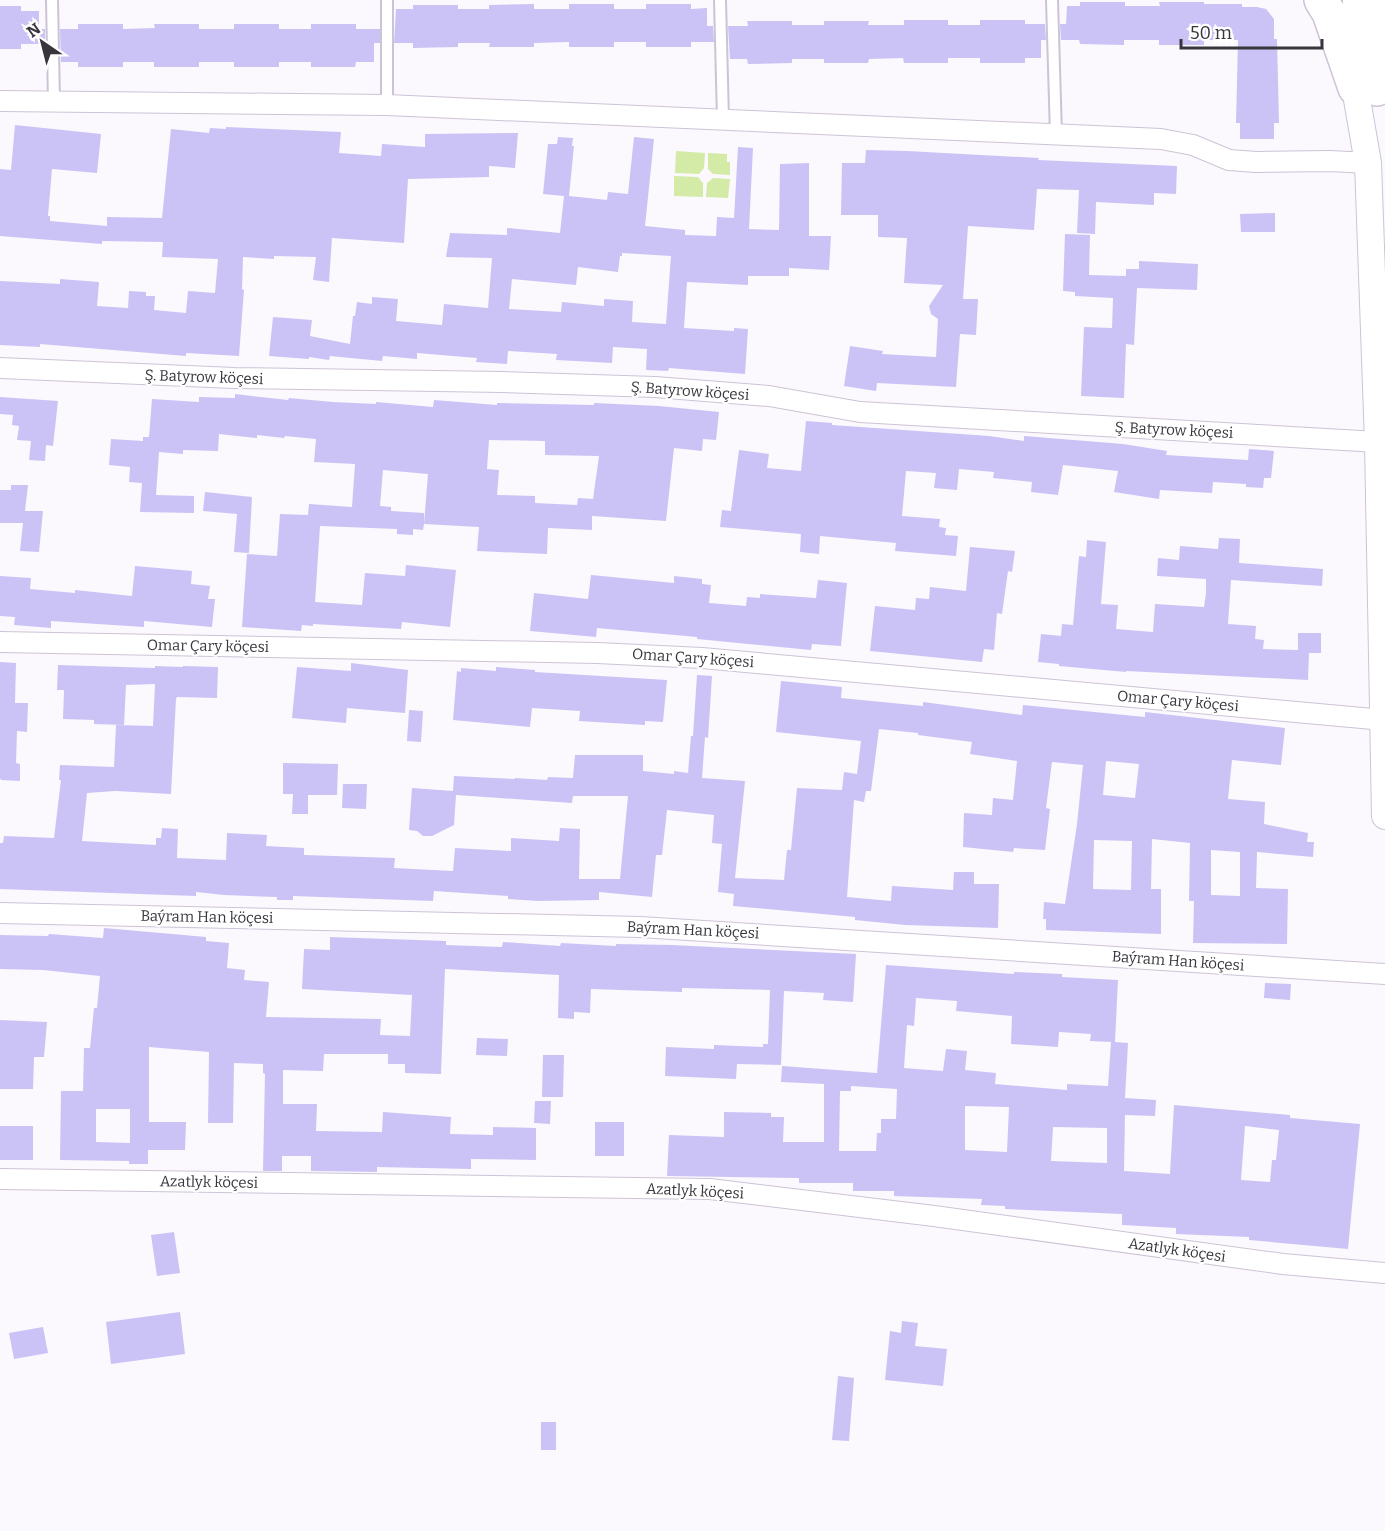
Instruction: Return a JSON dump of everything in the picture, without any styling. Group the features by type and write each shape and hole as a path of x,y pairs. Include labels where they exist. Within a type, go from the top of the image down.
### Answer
{"highway":[{"path":"1322,0 1372,81"}],"street":[{"path":"1356,0 1372,81"},
{"path":"1380,0 1372,81 1368,163 1378,442 1385,816"},
{"path":"0,101 387,105 1161,139 1193,145 1229,160 1368,163"},
{"name":"Ş. Batyrow köçesi","path":"0,368 234,378 655,387 769,396 860,411 895,414 1378,442"},
{"name":"Omar Çary köçesi","path":"0,642 597,653 702,658 1384,720"},
{"name":"Baýram Han köçesi","path":"0,913 640,927 1385,974"},
{"name":"Azatlyk köçesi","path":"0,1179 710,1189 934,1216 1283,1264 1385,1273"}],"lane":[{"path":"51,0 54,102"},
{"path":"387,0 387,105"},
{"path":"720,0 723,120"},
{"path":"1052,0 1056,135"}],"green space":[{"path":"676,151 705,153 704,168 699,174 675,173"},
{"path":"708,153 727,154 727,162 730,162 730,175 713,174 708,169"},
{"path":"674,176 698,177 703,183 703,197 674,196"},
{"path":"713,178 730,179 728,198 706,197 707,183"}],"building":[{"path":"1080,2 1125,2 1125,6 1160,6 1159,2 1204,2 1204,4 1242,4 1242,7 1266,9 1274,19 1274,39 1277,39 1279,123 1274,123 1274,139 1240,139 1240,123 1236,123 1238,40 1204,40 1204,45 1159,45 1159,40 1124,40 1124,45 1080,44 1079,40 1061,40 1060,24 1066,24 1067,6 1080,6"},
{"path":"534,4 534,9 569,9 569,4 614,4 614,9 646,9 646,4 691,4 691,9 707,8 707,26 713,26 714,42 691,42 691,47 646,47 646,42 614,42 614,47 569,47 569,42 534,43 534,47 489,47 490,43 458,43 458,47 413,48 413,43 394,43 396,9 413,9 413,5 458,5 458,9 489,9 489,5"},
{"path":"0,6 21,6 21,11 39,11 39,29 45,29 45,44 21,44 21,49 0,49"},
{"path":"904,20 948,20 948,25 980,25 980,20 1025,20 1025,24 1045,24 1046,40 1041,40 1041,58 1025,58 1025,63 980,63 980,58 948,58 948,63 904,63 903,58 869,59 868,63 824,63 824,59 792,59 792,63 748,64 747,59 730,59 728,26 748,26 747,21 792,21 792,25 824,25 824,21 869,21 868,25 904,25"},
{"path":"78,24 123,24 123,29 155,28 154,24 199,24 199,29 234,29 234,24 279,24 279,29 311,29 311,24 356,24 356,29 380,29 380,43 374,43 374,62 356,62 355,67 311,67 311,62 279,62 279,67 234,67 234,62 199,62 199,67 154,67 154,62 123,62 123,67 78,67 78,62 61,62 60,29 78,29"},
{"path":"15,125 101,134 97,173 52,169 48,216 50,216 50,221 107,226 107,217 162,218 171,129 209,133 210,128 226,129 226,127 341,132 339,153 381,156 382,144 425,147 425,134 518,133 515,168 489,166 489,177 408,179 404,243 332,238 329,282 313,280 316,257 274,256 274,259 243,257 242,289 244,290 239,356 186,353 186,356 40,344 40,347 0,345 0,281 60,284 60,279 99,282 97,306 128,308 129,291 146,292 146,296 155,296 154,310 186,313 188,291 215,293 218,259 162,257 163,242 102,241 102,244 0,236 0,169 11,170"},
{"path":"558,137 573,138 569,196 607,200 608,192 628,194 634,137 654,139 645,226 685,230 685,235 716,236 717,217 734,218 738,147 753,148 749,229 779,230 780,164 809,163 809,236 831,236 829,270 789,268 789,276 748,276 748,285 687,282 684,328 734,331 734,328 748,329 745,374 669,368 668,371 646,370 647,349 613,347 612,363 556,360 557,354 508,351 507,364 476,362 477,358 417,353 417,359 383,356 382,361 330,356 329,360 269,356 273,317 312,320 310,336 350,344 357,302 372,304 372,297 398,299 396,321 442,325 444,304 488,308 492,258 446,257 450,233 507,235 507,228 560,233 564,196 543,194 548,144 557,144","holes":["622,253 671,256 666,324 632,322 633,301 604,299 604,306 562,302 561,312 509,309 512,279 576,285 578,267 618,272"]},
{"path":"866,150 1177,166 1176,194 1154,193 1154,205 1096,202 1095,234 1077,233 1079,190 1037,189 1034,230 968,226 963,299 978,299 976,335 960,334 956,387 877,383 876,391 844,386 850,346 883,351 882,354 936,357 938,319 931,314 929,306 943,285 904,283 907,238 878,237 878,215 841,215 842,163 865,163"},
{"path":"1275,213 1275,232 1241,232 1240,214"},
{"path":"1065,234 1090,235 1089,275 1126,276 1126,269 1139,269 1139,261 1198,264 1197,290 1137,288 1134,345 1126,344 1124,398 1081,396 1084,327 1112,328 1113,298 1075,296 1075,292 1063,291"},
{"path":"235,394 288,400 289,398 376,404 376,402 433,407 434,400 497,405 497,403 594,405 594,403 719,412 716,440 703,439 702,451 674,448 666,521 592,516 592,530 548,528 547,554 477,551 479,527 424,524 423,530 413,529 413,535 397,534 397,529 320,526 315,602 362,605 365,573 405,576 406,565 456,570 450,627 402,622 401,629 313,624 313,626 302,625 301,631 242,627 247,554 277,556 280,514 308,515 309,504 352,507 355,464 314,462 316,439 285,436 284,438 257,435 257,438 219,434 218,451 183,450 183,454 159,452 156,495 194,496 194,513 140,512 142,483 129,482 130,467 109,465 111,439 143,441 143,437 149,437 152,399 199,402 199,397 235,398","holes":["489,440 545,441 545,455 599,456 593,499 578,498 577,505 535,503 535,496 497,495 499,470 487,469","383,470 428,474 424,524 424,513 391,511 391,507 380,506"]},
{"path":"0,397 58,401 53,446 46,445 45,461 29,460 31,441 17,440 19,426 12,425 13,415 0,414"},
{"path":"806,421 1024,441 1024,436 1123,444 1167,451 1166,455 1248,460 1249,449 1274,451 1271,478 1264,478 1263,488 1246,487 1246,484 1213,482 1212,493 1160,490 1159,499 1114,492 1118,471 1063,465 1058,495 1031,492 1032,482 993,478 994,472 959,469 957,490 934,488 936,473 906,471 902,516 940,519 939,527 946,528 945,535 958,536 956,556 895,551 896,543 820,536 819,554 800,552 801,534 720,527 722,510 731,511 739,450 769,454 767,468 801,471"},
{"path":"11,485 28,485 25,511 43,511 39,552 20,551 23,523 0,523 0,490 11,490"},
{"path":"205,492 252,497 249,553 234,552 237,514 203,511"},
{"path":"1219,538 1240,539 1239,563 1323,569 1322,586 1231,580 1228,624 1256,626 1255,639 1264,640 1263,649 1298,650 1298,633 1321,633 1321,653 1309,653 1308,680 1126,672 1038,662 1041,634 1061,636 1062,624 1073,625 1079,556 1086,557 1087,540 1106,542 1101,604 1118,605 1116,629 1153,632 1155,604 1204,607 1206,593 1206,579 1157,576 1158,558 1179,560 1180,546 1218,549"},
{"path":"970,547 1015,551 1012,572 1008,571 1002,614 997,613 994,650 984,649 982,662 870,651 875,606 915,610 916,598 929,599 930,587 966,591"},
{"path":"135,566 192,571 191,584 210,586 208,599 215,599 212,627 144,621 144,627 51,621 51,628 14,625 15,617 0,616 0,576 31,578 30,589 75,593 75,590 132,596"},
{"path":"591,575 674,583 674,576 702,579 702,584 711,585 709,603 746,606 747,597 760,598 760,594 816,598 818,580 847,583 841,646 812,644 811,650 597,628 596,637 530,631 534,593 588,599"},
{"path":"0,662 16,663 15,703 28,703 27,732 17,731 16,763 20,764 20,781 1,780 0,778"},
{"path":"351,663 408,670 405,713 347,708 346,723 292,718 297,667 351,671"},
{"path":"58,665 218,667 217,698 177,697 176,699 171,794 115,791 87,793 82,841 156,845 156,838 161,838 162,828 178,829 177,858 226,860 227,833 267,835 266,846 304,848 304,855 395,858 394,868 453,871 455,848 511,851 511,838 559,841 560,828 580,829 579,879 620,879 628,796 573,796 572,803 456,795 454,825 432,836 423,836 417,831 409,830 412,788 453,791 454,776 547,780 548,777 573,778 575,755 643,755 643,771 688,773 697,675 712,676 708,738 705,737 702,778 745,781 735,878 784,880 787,850 791,850 797,788 842,790 844,772 857,774 861,741 776,732 781,681 842,687 841,698 923,706 923,702 1022,715 1023,705 1145,717 1145,712 1285,728 1281,765 1232,760 1228,799 1265,802 1264,824 1308,833 1307,842 1314,842 1313,857 1257,852 1256,888 1288,889 1287,944 1193,943 1194,901 1189,901 1190,843 1152,839 1151,889 1161,889 1161,934 1046,930 1046,919 1043,919 1044,902 1065,904 1083,765 1052,762 1046,808 1050,809 1045,850 1014,848 1013,852 963,847 964,813 992,815 993,798 1013,800 1017,761 970,754 972,742 879,729 871,791 866,791 864,802 854,800 847,897 891,901 892,886 953,890 954,872 974,872 974,884 999,884 998,928 905,925 855,920 855,917 733,906 734,894 718,892 722,844 712,843 714,815 667,810 662,855 656,855 652,897 599,892 599,900 538,901 508,899 508,896 434,891 433,901 293,896 293,900 277,900 277,897 196,892 196,896 0,889 0,843 3,843 4,836 54,838 61,780 59,780 60,765 114,767 116,725 153,726 155,684 126,685 124,725 94,724 94,720 63,719 64,690 57,690","holes":["1106,761 1139,764 1135,798 1103,795","1094,840 1132,841 1131,890 1093,889","1211,850 1240,852 1240,896 1211,895"]},
{"path":"496,667 535,670 535,672 667,680 663,722 645,721 645,725 579,721 580,711 532,708 530,727 453,720 457,671 461,672 461,668 496,671"},
{"path":"409,710 423,711 421,742 407,741"},
{"path":"283,763 338,764 337,795 308,795 308,814 292,814 293,794 283,794"},
{"path":"343,784 367,784 366,809 342,808"},
{"path":"104,928 206,937 206,941 229,943 227,968 245,970 244,980 269,982 266,1017 381,1019 380,1035 410,1036 412,995 302,989 304,949 330,950 330,937 446,941 446,945 502,947 503,942 560,946 561,943 616,946 616,944 672,945 856,954 853,1002 823,1000 824,993 784,991 781,1065 737,1064 736,1079 665,1076 666,1047 714,1049 714,1045 763,1047 763,1044 768,1044 770,990 682,988 682,992 591,989 590,1013 574,1012 574,1019 558,1018 559,975 445,969 441,1074 405,1073 405,1064 388,1064 388,1054 324,1054 323,1071 283,1070 283,1104 317,1104 316,1131 382,1132 383,1112 451,1117 450,1134 493,1135 493,1127 536,1128 536,1160 471,1159 471,1169 377,1167 377,1172 311,1171 311,1156 282,1156 282,1171 263,1171 265,1074 263,1064 234,1063 233,1123 208,1123 209,1052 149,1047 149,1122 186,1122 185,1150 148,1150 148,1164 129,1164 129,1161 60,1160 61,1091 83,1091 84,1048 90,1048 100,976 43,970 0,969 0,935 48,936 49,934 103,938","holes":["96,1109 130,1109 130,1143 96,1142"]},
{"path":"886,965 1014,974 1014,972 1062,974 1062,977 1118,980 1115,1042 1128,1043 1125,1098 1156,1100 1155,1116 1125,1115 1124,1171 1170,1174 1174,1105 1290,1115 1290,1118 1360,1124 1348,1249 1249,1240 1249,1237 1176,1234 1176,1228 1122,1225 1122,1214 1005,1209 1005,1206 981,1205 982,1199 894,1196 894,1191 853,1191 853,1183 799,1183 799,1178 667,1176 669,1135 724,1137 724,1112 771,1113 771,1117 784,1117 783,1142 824,1142 824,1084 781,1082 782,1066 877,1073","holes":["916,998 957,1001 956,1011 1012,1016 1011,1044 1058,1047 1059,1032 1091,1034 1090,1041 1111,1042 1108,1086 1067,1084 1067,1090 995,1084 996,1073 965,1070 967,1051 946,1049 943,1071 904,1068 907,1025 914,1026","851,1086 897,1089 896,1119 881,1119 881,1133 877,1133 876,1151 839,1151 840,1091 851,1091","965,1106 1009,1107 1007,1152 965,1150","1245,1126 1279,1130 1276,1160 1272,1160 1270,1182 1241,1180","1053,1127 1107,1128 1107,1163 1051,1161"]},
{"path":"1265,983 1291,984 1290,1000 1264,998"},
{"path":"0,1020 47,1022 44,1057 34,1057 33,1089 0,1089"},
{"path":"477,1038 508,1039 507,1056 476,1055"},
{"path":"543,1055 564,1055 563,1097 542,1097"},
{"path":"535,1101 551,1101 550,1124 534,1123"},
{"path":"595,1122 624,1122 624,1156 595,1156"},
{"path":"0,1126 33,1126 33,1160 0,1160"},
{"path":"174,1232 180,1273 157,1276 151,1235"},
{"path":"180,1312 185,1354 111,1364 106,1322"},
{"path":"902,1321 918,1323 915,1346 947,1349 943,1386 885,1380 890,1331 901,1333"},
{"path":"43,1327 48,1353 14,1359 9,1333"},
{"path":"838,1376 854,1378 849,1441 832,1440"},
{"path":"541,1422 556,1422 556,1450 541,1450"}]}
